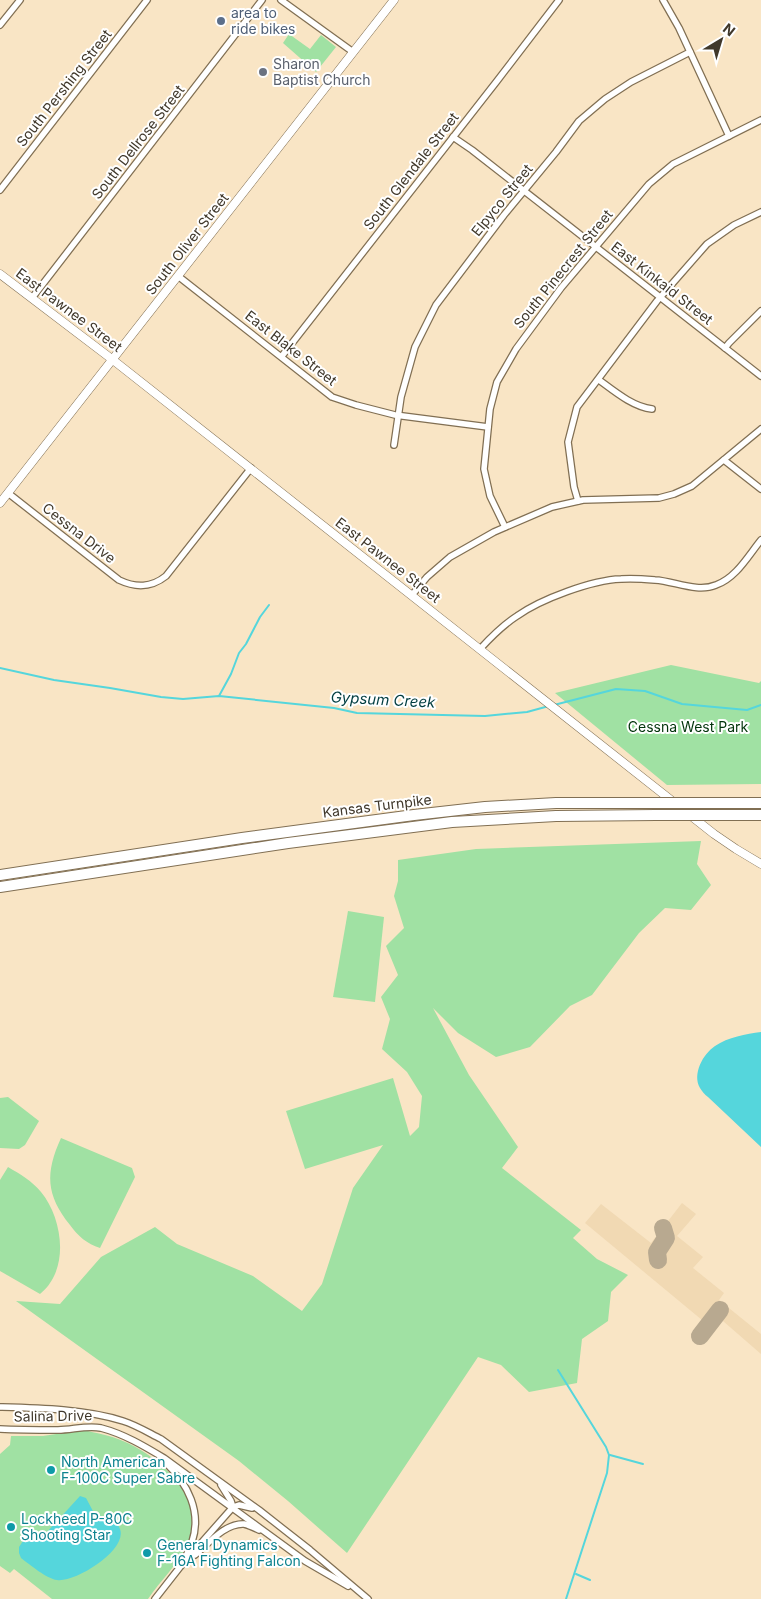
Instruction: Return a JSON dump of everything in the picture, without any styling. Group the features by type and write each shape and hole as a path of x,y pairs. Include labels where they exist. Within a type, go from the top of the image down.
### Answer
{"highway":[{"name":"Kansas Turnpike","path":"0,875 242,838 414,815 485,808 556,803 761,804"},
{"name":"Kansas Turnpike","path":"0,887 288,843 452,822 556,816 761,815"}],"main road":[{"name":"South Oliver Street","path":"0,503 394,0"},
{"name":"East Pawnee Street","path":"0,274 251,468 714,834 736,850 761,864"}],"street":[{"path":"0,25 20,0"},
{"name":"South Pershing Street","path":"0,190 147,0"},
{"name":"South Dellrose Street","path":"32,298 262,0"},
{"path":"281,0 353,52"},
{"name":"South Glendale Street","path":"282,356 559,0"},
{"path":"663,0 690,52 729,136"},
{"name":"Elpyco Street","path":"394,445 401,397 415,348 436,305 579,121 631,82 690,52"},
{"name":"South Pinecrest Street","path":"505,527 490,496 484,469 490,409 497,382 516,349 561,288 649,184 672,164 761,120"},
{"name":"East Kinkaid Street","path":"454,137 761,376"},
{"path":"578,501 568,442 577,407 661,297 706,244 734,225 761,212"},
{"name":"East Blake Street","path":"178,276 332,396 356,405 399,415 488,427"},
{"path":"725,348 761,311"},
{"path":"598,380 643,408 652,409"},
{"path":"412,595 427,577 450,558 505,527 552,507 578,501 659,498 692,486 761,429"},
{"path":"724,460 761,489"},
{"name":"Cessna Drive","path":"8,493 119,580 131,585 153,584 166,576 251,468"},
{"path":"480,649 494,634 518,615 570,591 601,582 620,578 639,578 702,588 715,586 725,581 734,573 761,540"},
{"name":"Salina Drive","path":"0,1407 87,1412 124,1421 161,1439 259,1510 310,1550 361,1594"},
{"name":"Salina Drive","path":"0,1430 99,1428 118,1433 156,1453 305,1561 368,1599"},
{"path":"156,1453 182,1482 194,1505 196,1516 192,1545 180,1568"},
{"name":"Salina Drive","path":"220,1483 233,1507"},
{"path":"155,1599 233,1507 239,1505 259,1510"},
{"name":"Salina Drive","path":"180,1568 224,1530 234,1524 246,1524 269,1534"}],"shaded area":[{"path":"682,1203 696,1214 677,1236 703,1257 693,1268 724,1293 719,1300 761,1334 761,1354 723,1321 718,1323 704,1341 696,1339 695,1332 702,1320 585,1223 601,1204 651,1243"}],"green space":[{"path":"289,34 310,49 321,35 336,47 316,72 283,43"},
{"name":"Cessna West Park","path":"671,665 759,683 761,681 761,784 667,785 555,693"},
{"path":"701,841 697,864 711,885 691,910 665,908 639,933 592,995 570,1006 530,1047 496,1057 458,1033 433,1008 469,1075 518,1147 502,1168 581,1230 573,1238 597,1259 628,1275 611,1292 608,1321 582,1339 577,1383 529,1392 501,1365 478,1357 347,1553 239,1461 16,1301 60,1304 101,1257 155,1227 177,1244 253,1276 302,1311 322,1284 353,1188 383,1145 305,1169 286,1111 393,1078 410,1136 419,1127 422,1096 407,1072 382,1049 390,1019 381,997 398,975 386,946 404,928 394,896 398,881 398,860 476,849"},
{"path":"348,911 384,917 375,1002 333,997"},
{"path":"8,1097 39,1121 25,1145 19,1149 0,1148 0,1098"},
{"path":"61,1138 132,1168 135,1177 100,1248 87,1242 76,1233 62,1214 52,1194 50,1173"},
{"path":"8,1167 30,1181 41,1192 48,1201 57,1224 60,1249 59,1261 56,1273 40,1294 0,1271 0,1180"},
{"path":"83,1430 113,1437 137,1448 165,1468 186,1495 192,1511 193,1527 188,1543 180,1557 148,1599 52,1599 14,1569 10,1573 0,1566 0,1454 10,1445 11,1436 43,1436"}],"water":[{"path":"761,1032 761,1147 705,1094 700,1088 697,1077 703,1059 715,1046 731,1038"},
{"path":"80,1496 86,1498 94,1513 118,1525 120,1537 116,1546 108,1555 87,1571 65,1580 53,1579 38,1571 21,1558 19,1547 23,1541 47,1532"}],"waterway":[{"path":"219,696 231,674 239,653 269,605"},
{"name":"Gypsum Creek","path":"0,668 54,680 161,697 183,699 219,696 334,708 357,713 485,716 527,712 549,706"},
{"name":"Gypsum Creek","path":"554,705 616,689 645,691 682,704 747,710 761,705"},
{"path":"558,1370 606,1447 609,1455 607,1473 566,1599"},
{"path":"610,1455 643,1464"},
{"path":"576,1574 590,1580"}],"taxiway":[{"path":"658,1260 657,1252 666,1238 663,1228"},
{"path":"700,1336 720,1310"}],"place":[{"name":"area to ride bikes","path":"221,21"},
{"name":"Sharon Baptist Church","path":"263,72"},
{"name":"North American F-100C Super Sabre","path":"51,1470"},
{"name":"Lockheed P-80C Shooting Star","path":"11,1527"},
{"name":"General Dynamics F-16A Fighting Falcon","path":"147,1553"}]}
